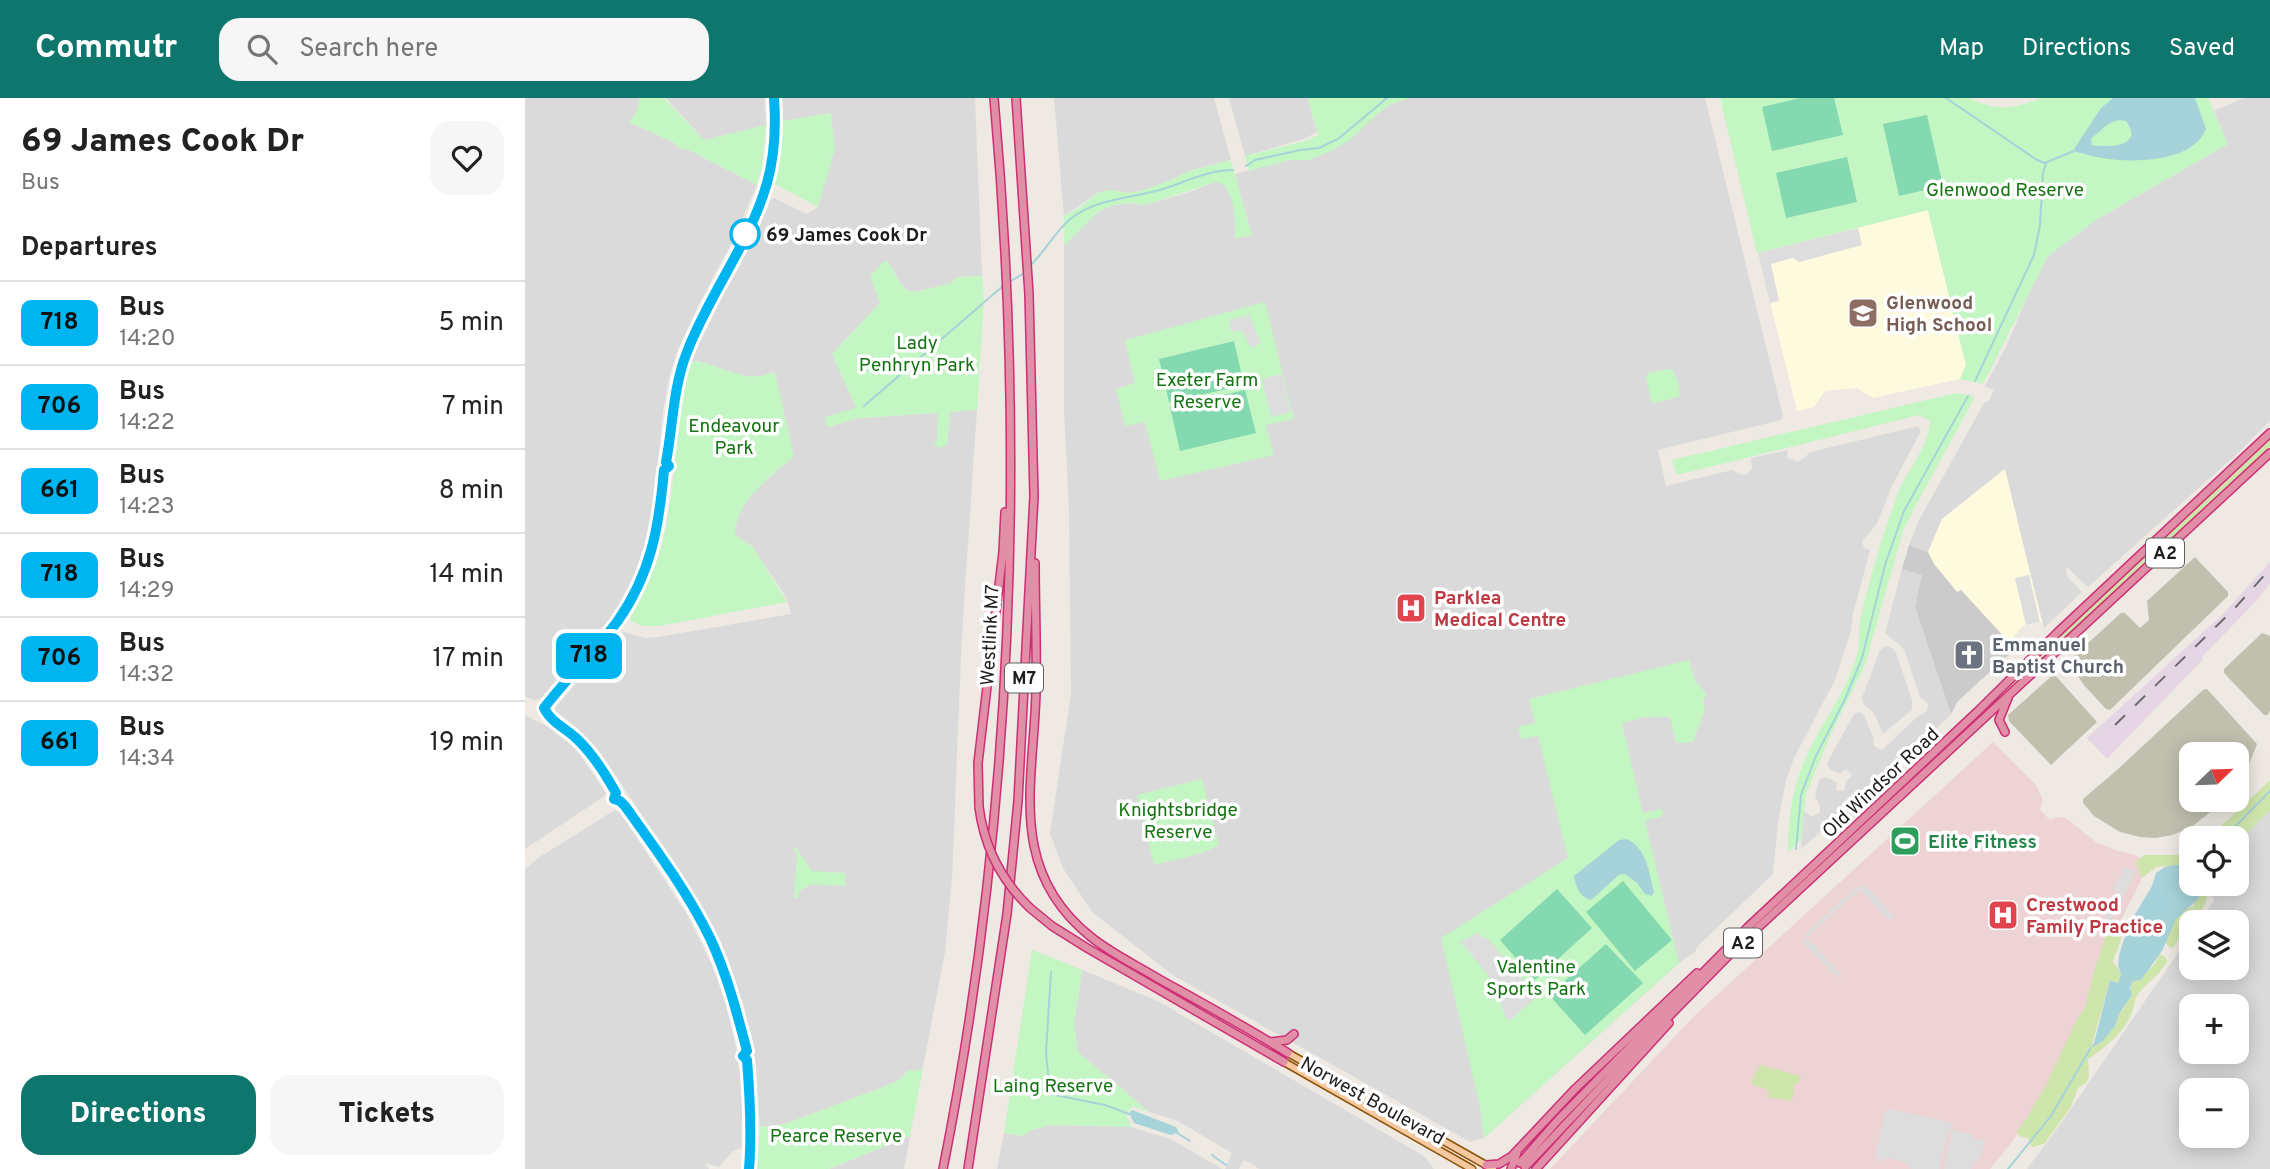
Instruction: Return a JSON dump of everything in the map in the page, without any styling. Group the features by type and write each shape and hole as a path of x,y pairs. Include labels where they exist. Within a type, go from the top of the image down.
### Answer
{"highway":[{"name":"Westlink M7","path":"943,1169 963,1057 993,828 1009,556 1007,269 994,98"},
{"name":"Westlink M7","path":"968,1169 1007,914 1018,801 1034,496 1028,256 1016,98"},
{"name":"Old Windsor Road","path":"1522,1165 1558,1120 1719,961 2270,433"},
{"name":"M7","path":"1009,451 1003,552 978,763 978,807 996,864 1030,908 1067,936 1285,1062"},
{"name":"Old Windsor Road","path":"1719,961 2270,453"},
{"path":"1034,496 1036,692 1029,787 1035,850 1052,891 1063,908 1090,936 1288,1053"},
{"path":"2005,732 1999,720 2008,697"},
{"path":"1536,1169 1719,961"},
{"path":"1490,1167 1504,1163 1518,1150 1688,979 1719,961"},
{"path":"1269,1042 1287,1040 1294,1034"},
{"path":"1543,1169 1558,1146"},
{"path":"1511,1169 1518,1150"}],"main road":[{"name":"Norwest Boulevard","path":"1288,1053 1490,1167"},
{"name":"Norwest Boulevard","path":"1285,1062 1472,1169"}],"shaded area":[{"path":"525,98 640,98 637,111 629,122 757,185 677,352 663,412 652,522 635,574 614,614 541,698 535,700 525,697"},
{"path":"666,98 764,98 766,125 704,140"},
{"path":"782,98 975,98 982,276 958,277 951,283 915,292 908,291 902,286 888,262 880,303 832,354 857,408 826,417 828,427 859,418 939,413 937,440 947,444 950,412 977,410 962,633 952,878 945,952 923,1068 886,1086 785,1124 760,1127 756,1065 744,1007 730,966 709,921 597,748 555,711 555,708 621,631 645,638 658,637 791,614 786,597 753,547 735,536 735,524 746,499 793,456 774,372 761,377 745,377 698,361 690,362 771,199 807,214 818,207 831,113 783,121"},
{"path":"1054,98 1214,98 1231,160 1189,171 1141,191 1100,192 1064,216"},
{"path":"1229,98 1308,98 1317,132 1304,139 1245,156"},
{"path":"1399,98 1705,98 1783,416 1781,420 1658,450 1666,486 1732,470 1742,475 1747,474 1752,468 1751,458 1788,450 1789,459 1798,462 1811,452 1918,426 1921,431 1892,486 1877,524 1862,541 1864,548 1870,550 1851,631 1835,680 1794,758 1786,780 1778,822 1773,874 1697,947 1696,951 1679,963 1484,1138 1470,1142 1174,976 1092,912 1063,868 1050,833 1071,694 1069,508 1064,412 1064,246 1099,211 1114,205 1145,205 1187,193 1238,173 1333,147"},
{"path":"2244,98 2270,98 2270,421 2088,587 2066,566 2067,576 2082,592 2044,628 2004,469 1942,519 1928,552 1909,545 1919,520 1984,403 1989,401 1994,390 1985,386 2006,347 2040,267 2048,256 2096,220 2228,144 2214,111"},
{"name":"Glenwood High School","path":"1928,210 1966,365 1960,379 1873,398 1856,388 1825,391 1814,407 1797,411 1758,253"},
{"path":"1858,228 1862,245 1799,262 1793,258 1771,264 1779,301 1770,303 1758,253"},
{"path":"1249,315 1261,343 1251,348 1242,330 1231,332 1229,320"},
{"path":"1282,374 1291,412 1271,417 1262,379"},
{"path":"2005,469 2042,622 2023,626 2009,642 1961,590 1958,593 1934,564 1928,552 1942,519"},
{"path":"1909,545 1928,552 1934,564 1957,592 1961,590 2015,649 1958,701 1951,714 1915,607 1922,575 1902,569"},
{"path":"2195,557 2228,592 2228,596 2110,710 2106,709 2075,672 2074,656 2121,613 2125,613 2140,628 2149,620 2147,601"},
{"path":"2270,562 2270,583 2259,598 2107,759 2087,738 2223,614"},
{"path":"1902,569 1923,574 1915,607 1951,714 1801,849 1804,811 1812,817 1820,812 1815,795 1820,779 1825,777 1837,782 1836,790 1844,791 1846,782 1852,775 1846,769 1840,774 1829,769 1827,763 1854,714 1860,712 1864,715 1874,746 1882,750 1927,711 1928,704 1920,697 1904,649 1885,633"},
{"path":"2029,575 2040,622 2026,625 2015,578"},
{"path":"2262,633 2270,636 2268,715 2264,715 2224,673 2224,669"},
{"path":"1886,646 1896,653 1912,700 1912,710 1884,733 1874,713 1864,705 1862,698 1880,650"},
{"path":"2054,674 2097,722 2051,765 2009,721 2008,715"},
{"path":"2207,689 2257,744 2249,764 2249,742 2179,742 2179,812 2210,812 2193,826 2179,826 2179,832 2156,838 2120,832 2094,816 2083,803 2083,799"},
{"path":"525,715 550,728 577,750 606,793 525,849"},
{"path":"1993,742 2036,785 2043,800 2040,810 2050,820 2066,818 2096,842 2150,863 2114,934 2071,1042 2035,1113 1990,1169 1550,1169 1694,1016"},
{"path":"2270,807 2270,1169 2027,1169 2179,951 2179,980 2249,980 2249,910 2207,910 2214,900 2212,896 2249,896 2249,829"},
{"path":"615,810 621,814 688,916 712,965 725,1001 742,1089 742,1147 732,1152 719,1167 705,1163 709,1169 525,1169 525,869 541,856"},
{"path":"2125,867 2136,871 2111,922 2104,919 2117,892 2113,890"},
{"path":"1864,884 1895,917 1888,920 1860,889 1807,937 1805,934 1857,886 1860,888"},
{"path":"1477,933 1489,940 1537,996 1513,1018 1507,1020 1490,978 1463,944 1459,943"},
{"path":"1807,937 1842,976 1840,978 1802,941 1803,939 1810,945 1805,939"},
{"path":"1082,970 1158,1001 1424,1156 1434,1169 1260,1169 1244,1160 1239,1169 1225,1169 1232,1153 1178,1121 1149,1112 1078,1052 1074,1023"},
{"path":"1891,1109 1953,1123 1952,1129 1948,1131 1939,1169 1911,1169 1907,1163 1888,1158 1880,1162 1879,1157 1875,1156 1885,1112"},
{"path":"1051,1125 1131,1127 1171,1139 1222,1169 997,1169 1004,1133 1023,1136 1032,1130"},
{"path":"1952,1130 1974,1135 1974,1139 1985,1141 1981,1156 1970,1169 1944,1169"},
{"path":"910,1136 904,1169 829,1169"}],"green space":[{"path":"640,98 664,98 704,140 766,125 762,166 757,185 629,122 637,111"},
{"path":"1308,98 1410,98 1389,105 1350,140 1331,151 1309,160 1290,160 1249,171 1245,156 1305,141 1318,135"},
{"name":"Glenwood Reserve","path":"1720,98 1969,98 2005,107 2042,98 2208,98 2228,144 2096,220 2048,256 1983,384 1960,379 1966,365 1928,210 1757,253"},
{"path":"1800,98 1834,98 1843,135 1772,151 1762,107"},
{"path":"831,113 835,149 818,207 775,184 783,121"},
{"path":"1927,115 1943,186 1899,196 1883,124"},
{"path":"1847,157 1857,202 1786,218 1776,173"},
{"path":"1231,160 1252,235 1235,239 1235,218 1230,196 1223,184 1216,182 1145,205 1129,203 1099,211 1064,246 1064,216 1099,192 1141,191 1189,171"},
{"name":"Lady Penhryn Park","path":"884,261 888,262 902,286 908,291 915,292 951,283 958,277 982,276 984,299 977,410 950,412 947,445 939,448 934,444 937,440 938,413 859,418 828,427 825,417 856,408 832,354 880,303 870,276"},
{"name":"Exeter Farm Reserve","path":"1265,302 1294,419 1266,425 1274,455 1160,481 1145,422 1125,426 1116,389 1135,383 1125,340"},
{"path":"1234,341 1244,385 1169,402 1159,359"},
{"name":"Endeavour Park","path":"690,362 743,375 775,372 794,456 748,500 737,522 735,535 753,547 787,602 659,626 643,626 630,618 652,573 662,544 671,499 681,407"},
{"path":"1672,370 1677,379 1679,397 1654,403 1646,376"},
{"path":"1245,390 1256,433 1180,451 1170,407"},
{"path":"1957,393 1972,396 1974,399 1903,531 1865,665 1831,734 1806,794 1801,840 1788,852 1790,812 1799,774 1856,659 1861,617 1881,542 1900,489 1925,442 1930,421 1919,415 1677,475 1672,460"},
{"path":"2270,438 2270,448 1989,711 1987,709 1998,695"},
{"name":"Valentine Sports Park","path":"1689,660 1695,680 1707,695 1703,700 1705,709 1693,742 1676,743 1670,717 1645,717 1622,723 1643,813 1662,809 1663,816 1645,821 1679,963 1484,1138 1480,1107 1441,938 1568,858 1538,736 1521,739 1518,727 1535,723 1529,699"},
{"name":"Knightsbridge Reserve","path":"1202,779 1219,845 1196,855 1154,865 1137,795"},
{"path":"2270,780 2270,810 2249,831 2249,826 2221,826 2236,812 2249,812 2249,800"},
{"path":"793,848 796,848 812,871 845,873 845,886 812,884 799,891 798,898 794,898 797,855"},
{"path":"2145,855 2178,855 2179,865 2156,867 2142,878 2137,860"},
{"path":"1623,881 1672,940 1635,971 1586,912"},
{"path":"1557,889 1592,928 1535,980 1500,940"},
{"path":"2198,896 2206,896 2202,910 2185,910 2193,906"},
{"path":"2179,916 2179,939 2174,947 2170,948 2165,942"},
{"path":"2108,925 2120,927 2121,940 2113,961 2121,974 2118,983 2110,980 2091,1048 2115,1026 2125,1007 2133,981 2154,965 2160,954 2167,961 2138,994 2123,1028 2107,1045 2088,1059 2087,1082 2078,1088 2071,1107 2044,1144 2032,1147 2028,1138 2019,1136 2017,1131 2045,1087 2077,1019 2085,1008 2105,938 2103,930"},
{"path":"1606,944 1643,983 1585,1035 1549,995"},
{"name":"Laing Reserve","path":"1032,950 1082,970 1074,1023 1078,1052 1149,1112 1133,1106 1126,1113 1131,1127 1051,1125 1032,1130 1023,1136 1004,1133"},
{"path":"1760,1065 1801,1076 1799,1084 1795,1083 1792,1101 1768,1097 1769,1090 1753,1085 1752,1080"},
{"name":"Pearce Reserve","path":"923,1068 910,1136 829,1169 757,1169 760,1127 785,1124 886,1086 901,1079 908,1070"}],"water":[{"path":"2113,98 2195,98 2206,129 2199,140 2188,149 2160,158 2115,160 2076,152 2074,149 2101,108","holes":["2115,121 2126,121 2131,130 2128,141 2115,146 2092,145 2091,138 2107,125"]},
{"path":"1627,839 1634,843 1643,855 1654,892 1652,896 1645,894 1637,883 1625,874 1619,875 1591,900 1584,897 1577,888 1574,876 1619,840"},
{"path":"2179,865 2179,896 2200,896 2186,910 2179,910 2179,916 2162,951 2141,980 2133,981 2130,988 2132,995 2119,1014 2115,1026 2103,1041 2089,1049 2094,1043 2110,980 2118,983 2121,974 2118,967 2119,955 2129,924 2152,886 2156,873 2165,867"},
{"path":"1132,1110 1176,1127 1179,1132 1171,1135 1134,1123 1129,1113"}],"waterway":[{"path":"1246,166 1255,160 1319,148 1338,139 1387,98"},
{"path":"1946,98 2045,163"},
{"path":"2047,162 2074,151"},
{"path":"1975,381 2034,255 2046,163"},
{"path":"1030,266 1069,220 1080,212 1207,174 1233,170"},
{"path":"1008,283 1024,273"},
{"path":"864,406 1003,286"},
{"path":"1796,849 1801,795 1815,758 1862,658 1885,565 1904,511 1968,396"},
{"path":"2236,826 2270,791"},
{"path":"1051,972 1046,1052 1050,1094 1105,1105 1129,1114"},
{"path":"2008,1169 2051,1116 2090,1049"},
{"path":"1177,1133 1190,1141"},
{"path":"1212,1155 1226,1165"}],"railway":[{"path":"2115,725 2235,608 2270,569"}],"bus line":[{"name":"718","path":"749,1169 750,1096 747,1060 743,1056 747,1051 725,974 710,939 690,902 625,806 614,799 616,793 596,761 575,738 546,715 544,708 618,620 643,575 659,523 664,470 669,466 666,462 678,379 694,336 757,211 764,191 774,146 774,98"}],"place":[{"name":"69 James Cook Dr","path":"745,234"},
{"name":"Glenwood High School","path":"1863,313"},
{"name":"Parklea Medical Centre","path":"1411,608"},
{"name":"Emmanuel Baptist Church","path":"1969,655"},
{"name":"Elite Fitness","path":"1905,841"},
{"name":"Crestwood Family Practice","path":"2003,915"}]}
